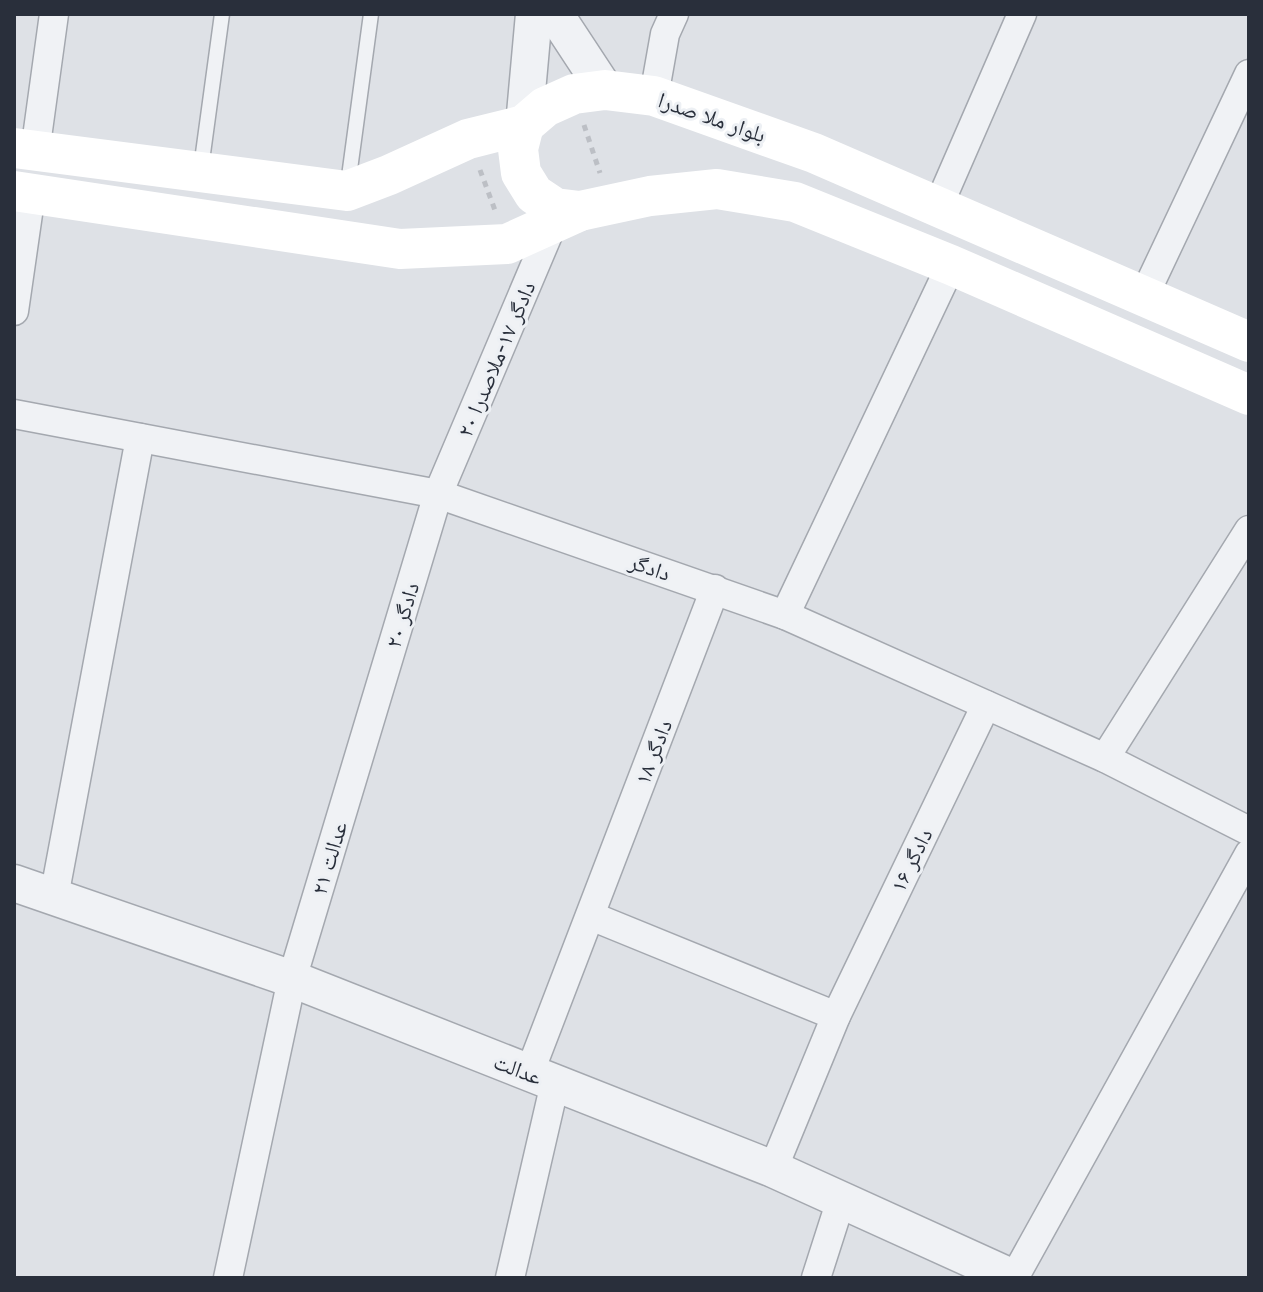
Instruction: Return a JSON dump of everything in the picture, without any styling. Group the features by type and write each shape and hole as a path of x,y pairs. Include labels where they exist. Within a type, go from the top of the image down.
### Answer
{"main road":[{"path":"590,92 545,107 524,125 468,139 347,191 25,150 22,192 400,249 507,244 581,213 650,196 717,189 795,202 951,265 1249,395"},
{"name":"بلوار ملا صدرا","path":"590,92 654,96 814,153 1249,342"},
{"path":"524,125 518,149 521,173 534,194 555,208 581,213"}],"street":[{"path":"25,150 54,14"},
{"path":"524,125 534,14"},
{"path":"555,14 590,92"},
{"path":"654,96 665,34 674,14"},
{"path":"938,207 1022,14"},
{"path":"1144,296 1249,74"},
{"path":"14,311 22,192"},
{"name":"دادگر ۱۷-ملاصدرا ۲۰","path":"438,494 581,213"},
{"path":"785,615 951,265"},
{"name":"دادگر","path":"14,414 438,494 785,615 1105,758 1249,831"},
{"path":"54,897 140,438"},
{"name":"دادگر ۲۰","path":"365,736 438,494"},
{"path":"1105,758 1249,530"},
{"name":"دادگر ۱۸","path":"510,1278 542,1079 591,916 715,589"},
{"name":"دادگر ۱۶","path":"773,1169 836,1016 986,705"},
{"name":"عدالت ۲۱","path":"228,1278 292,979 365,736"},
{"path":"1014,1278 1249,854"},
{"name":"عدالت","path":"14,883 292,979 773,1169 1014,1278"},
{"path":"591,916 836,1016"},
{"path":"816,1278 841,1200"}],"lane":[{"path":"200,172 222,14"},
{"path":"347,191 371,14"}],"path":[{"path":"581,213 590,92"},
{"path":"468,139 507,244"}]}
